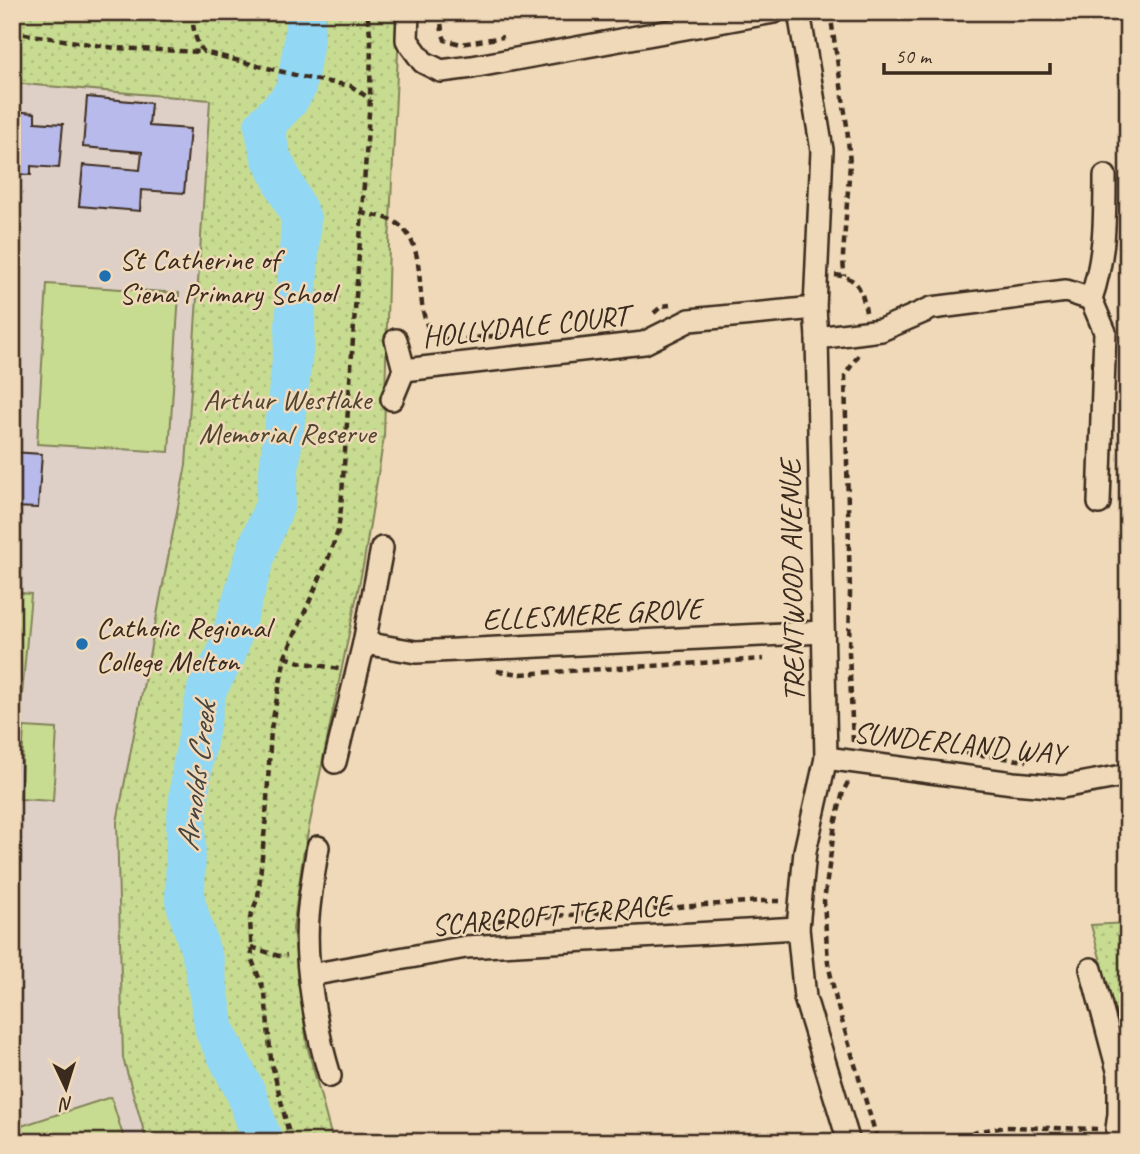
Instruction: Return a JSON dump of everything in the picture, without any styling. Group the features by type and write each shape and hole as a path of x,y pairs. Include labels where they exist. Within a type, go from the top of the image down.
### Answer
{"street":[{"path":"408,12 407,40 423,62 441,71 775,12"},
{"name":"TRENTWOOD AVENUE","path":"799,12 822,150 815,308 826,758 805,850 798,928 805,998 849,1142"},
{"path":"1099,503 1105,332 1091,299 1103,248 1105,176"},
{"path":"817,338 881,330 932,308 1066,291 1091,299"},
{"name":"HOLLYDALE COURT","path":"404,370 644,343 690,320 815,308"},
{"name":"HOLLYDALE COURT","path":"391,399 404,370 397,340"},
{"path":"335,762 364,643 382,548"},
{"name":"ELLESMERE GROVE","path":"364,643 416,652 823,632"},
{"name":"SUNDERLAND WAY","path":"826,758 1062,787 1128,775"},
{"path":"318,848 307,918 310,975 322,1049 330,1076"},
{"name":"SCARCROFT TERRACE","path":"310,975 466,947 798,928"},
{"path":"1091,969 1119,1074 1117,1136"}],"path":[{"path":"192,12 195,37 204,52"},
{"path":"291,1142 271,1060 265,993 252,960 250,918 258,897 271,729 285,657 328,559 340,519 370,99 371,40 367,12"},
{"path":"440,12 445,40 461,44 513,36"},
{"path":"12,32 115,48 204,52 307,78 351,86 370,99"},
{"path":"361,214 391,219 408,231 418,261 427,327 436,339 507,335"},
{"path":"816,275 844,276 856,283 863,294 869,332 864,348 845,375 853,740 850,778 835,824 824,901 830,973 878,1142"},
{"path":"646,321 662,306 675,304"},
{"path":"960,752 1040,762"},
{"path":"949,1142 980,1131 1006,1127 1117,1136"}],"shaded area":[{"path":"12,83 210,99 186,465 123,1058 147,1142 12,1142"}],"green space":[{"name":"Arthur Westlake Memorial Reserve","path":"12,12 398,12 384,437 364,561 303,856 293,929 307,1045 333,1142 147,1142 123,1058 117,822 186,465 210,100 12,83"},
{"path":"47,284 179,293 169,452 37,444"},
{"path":"12,592 31,594 15,774 12,774"},
{"path":"24,727 57,729 53,801 20,799"},
{"path":"1128,923 1128,1060 1091,925"},
{"path":"111,1097 125,1142 12,1142 12,1129"}],"building":[{"path":"87,97 151,103 149,126 190,129 184,193 141,190 140,211 79,206 83,165 140,170 142,152 83,147"},
{"path":"12,111 35,113 35,122 63,124 59,168 31,166 31,175 12,174"},
{"path":"12,452 42,454 38,508 12,507"}],"waterway":[{"name":"Arnolds Creek","path":"263,1142 246,1093 215,1031 204,963 185,901 186,825 192,768 207,689 226,655 258,547 275,504 294,343 301,218 271,157 264,126 288,101 296,88 306,12"}],"place":[{"name":"St Catherine of Siena Primary School","path":"105,276"},
{"name":"Catholic Regional College Melton","path":"82,644"}]}
